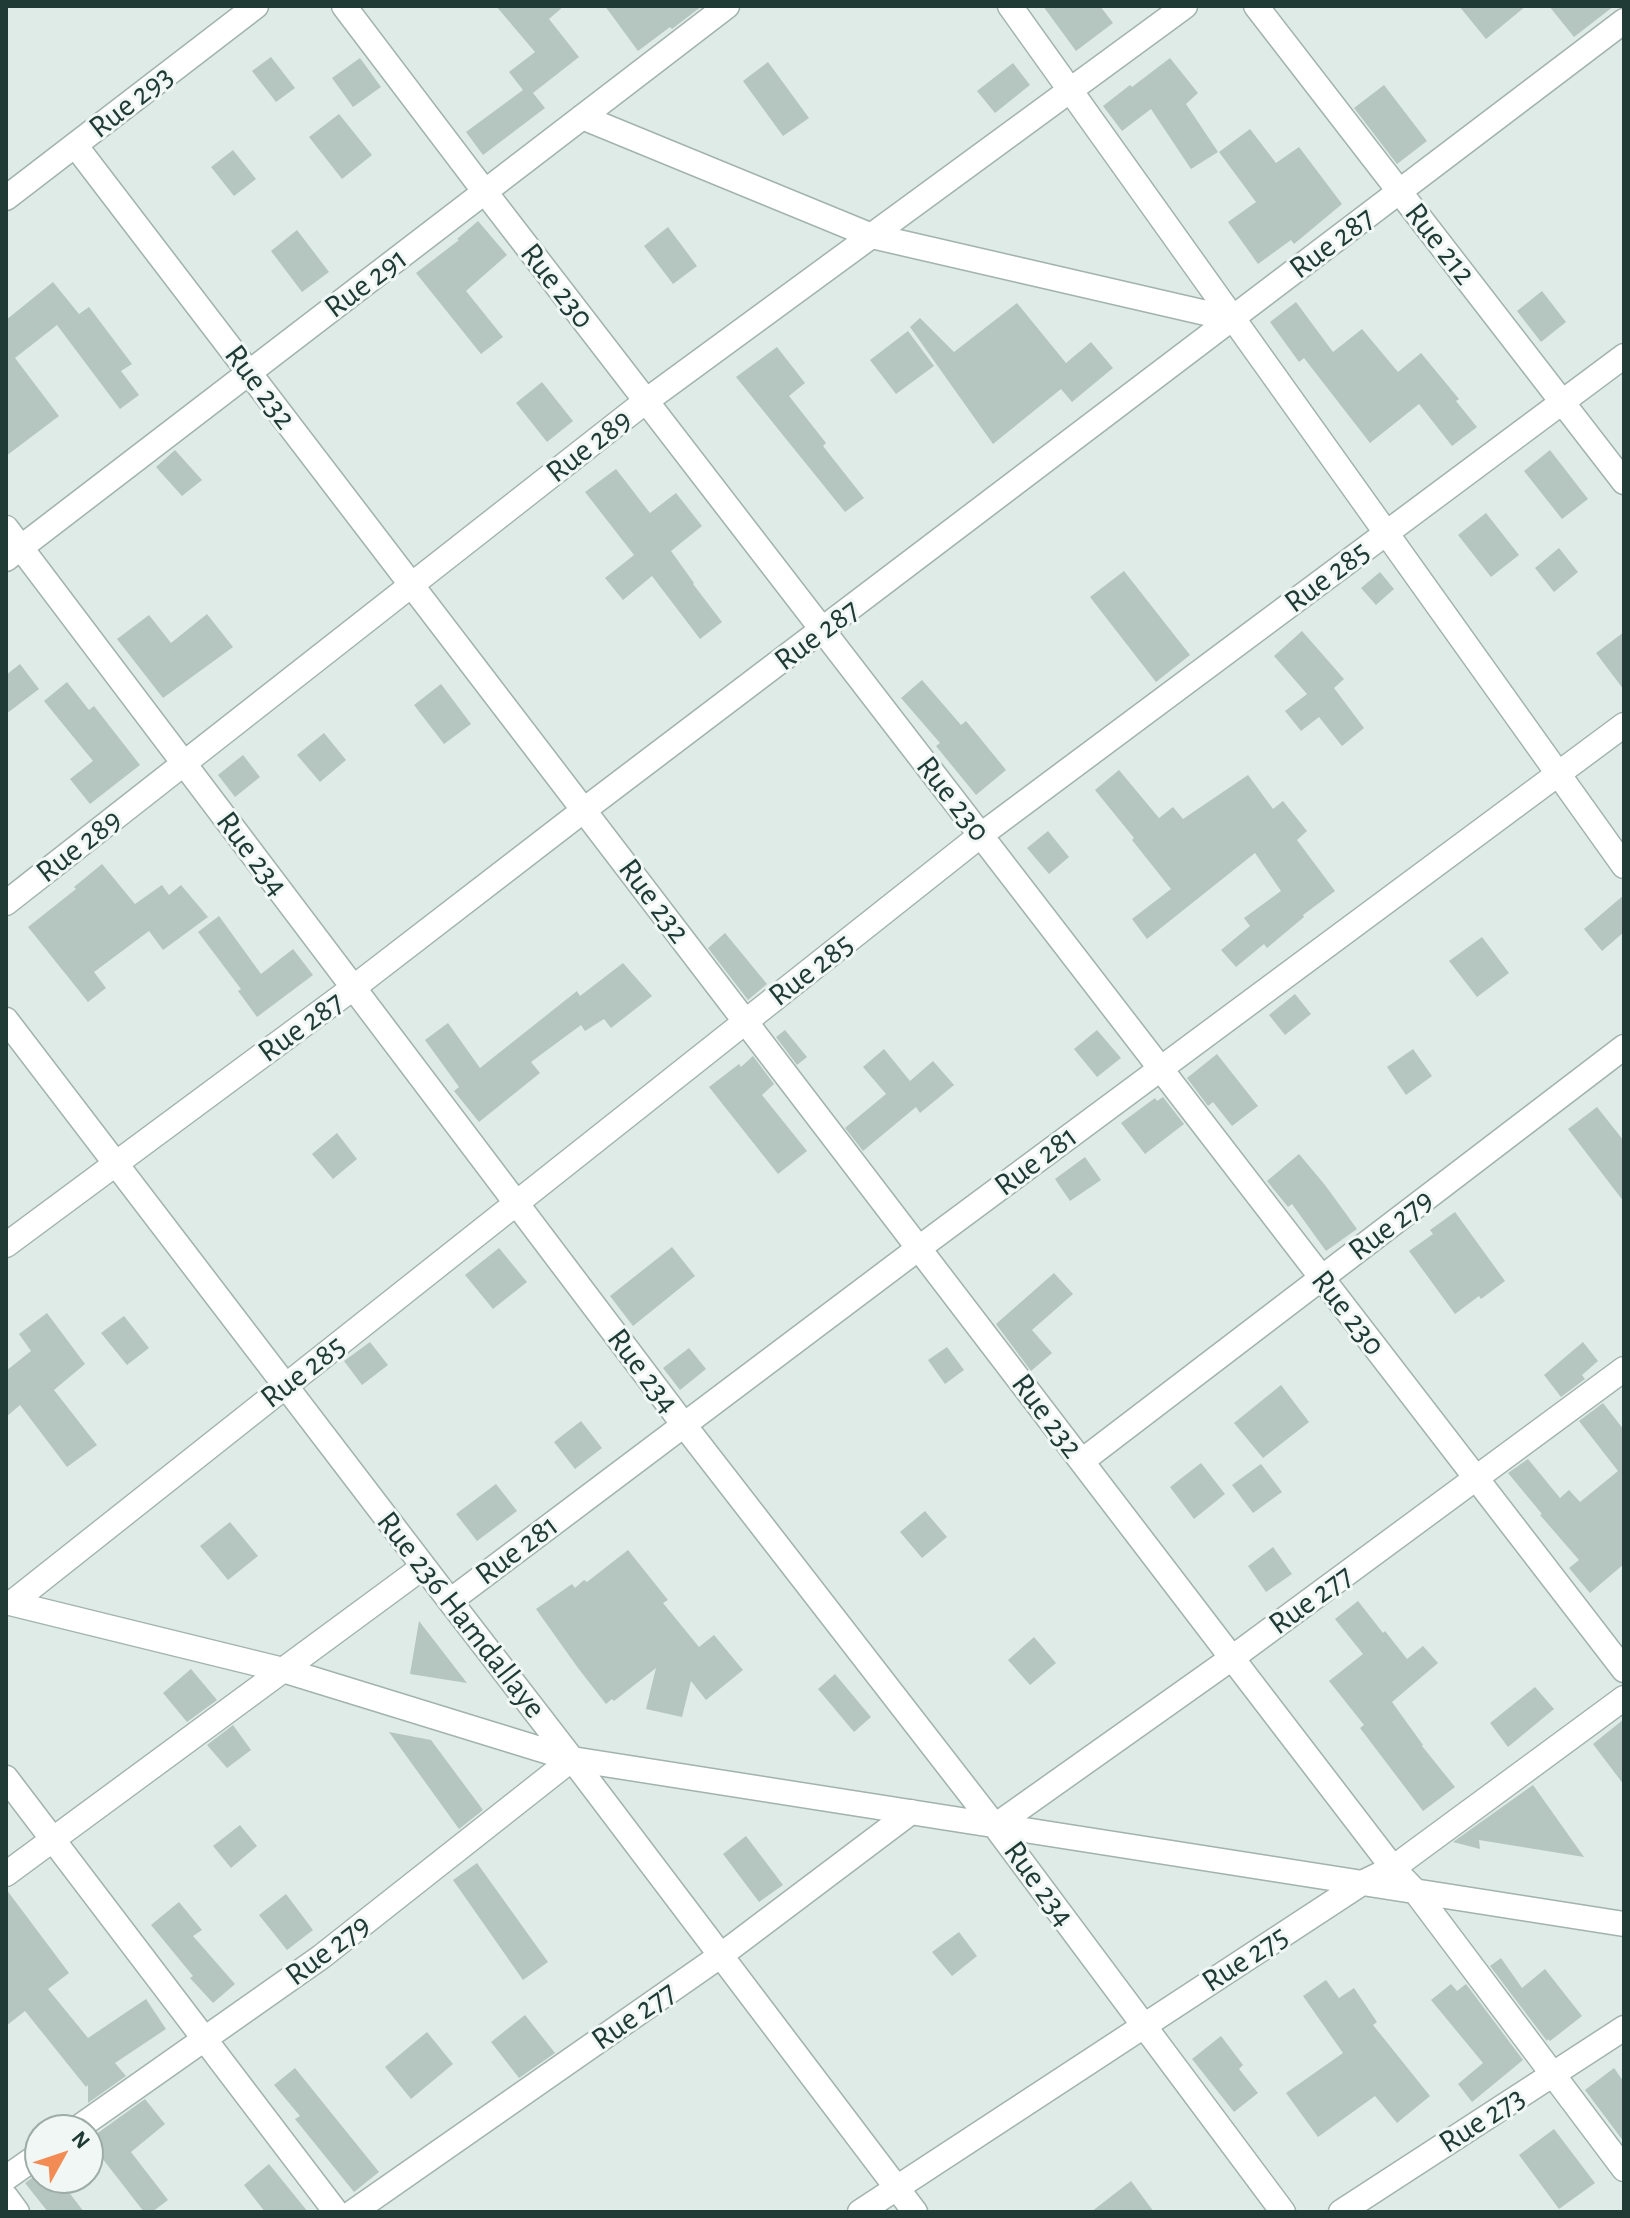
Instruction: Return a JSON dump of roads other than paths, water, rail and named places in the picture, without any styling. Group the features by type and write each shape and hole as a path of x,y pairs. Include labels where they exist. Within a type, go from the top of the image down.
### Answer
{"street":[{"name":"Rue 293","path":"6,198 256,6"},
{"name":"Rue 230","path":"344,6 1624,1670"},
{"name":"Rue 291","path":"14,554 727,6"},
{"path":"1010,6 1624,866"},
{"name":"Rue 289","path":"6,903 646,401 1185,6"},
{"name":"Rue 212","path":"1256,6 1624,482"},
{"name":"Rue 287","path":"6,1245 353,988 1624,21"},
{"path":"582,117 872,236 1232,319"},
{"name":"Rue 232","path":"75,145 1393,1868 1415,1891 1624,2169"},
{"name":"Rue 285","path":"9,1602 981,835 1624,356"},
{"name":"Rue 234","path":"6,528 14,554 184,763 684,1425 995,1826 1283,2212"},
{"name":"Rue 281","path":"450,1601 919,1248 1624,725"},
{"name":"Rue 236 Hamdallaye","path":"6,1020 915,2212"},
{"name":"Rue 279","path":"1082,1461 1624,1047"},
{"name":"Rue 277","path":"995,1826 1232,1658 1624,1369"},
{"name":"Rue 281","path":"6,1874 423,1567"},
{"path":"9,1602 283,1670 572,1759 1624,1924"},
{"name":"Rue 275","path":"860,2212 1362,1883 1393,1868 1624,1698"},
{"name":"Rue 279","path":"98,2114 321,1957 572,1759"},
{"path":"6,1778 336,2212"},
{"name":"Rue 277","path":"353,2212 720,1956 911,1812"},
{"name":"Rue 273","path":"1341,2212 1624,2028"},
{"path":"6,2178 24,2165"},
{"path":"6,2197 17,2212"}]}
